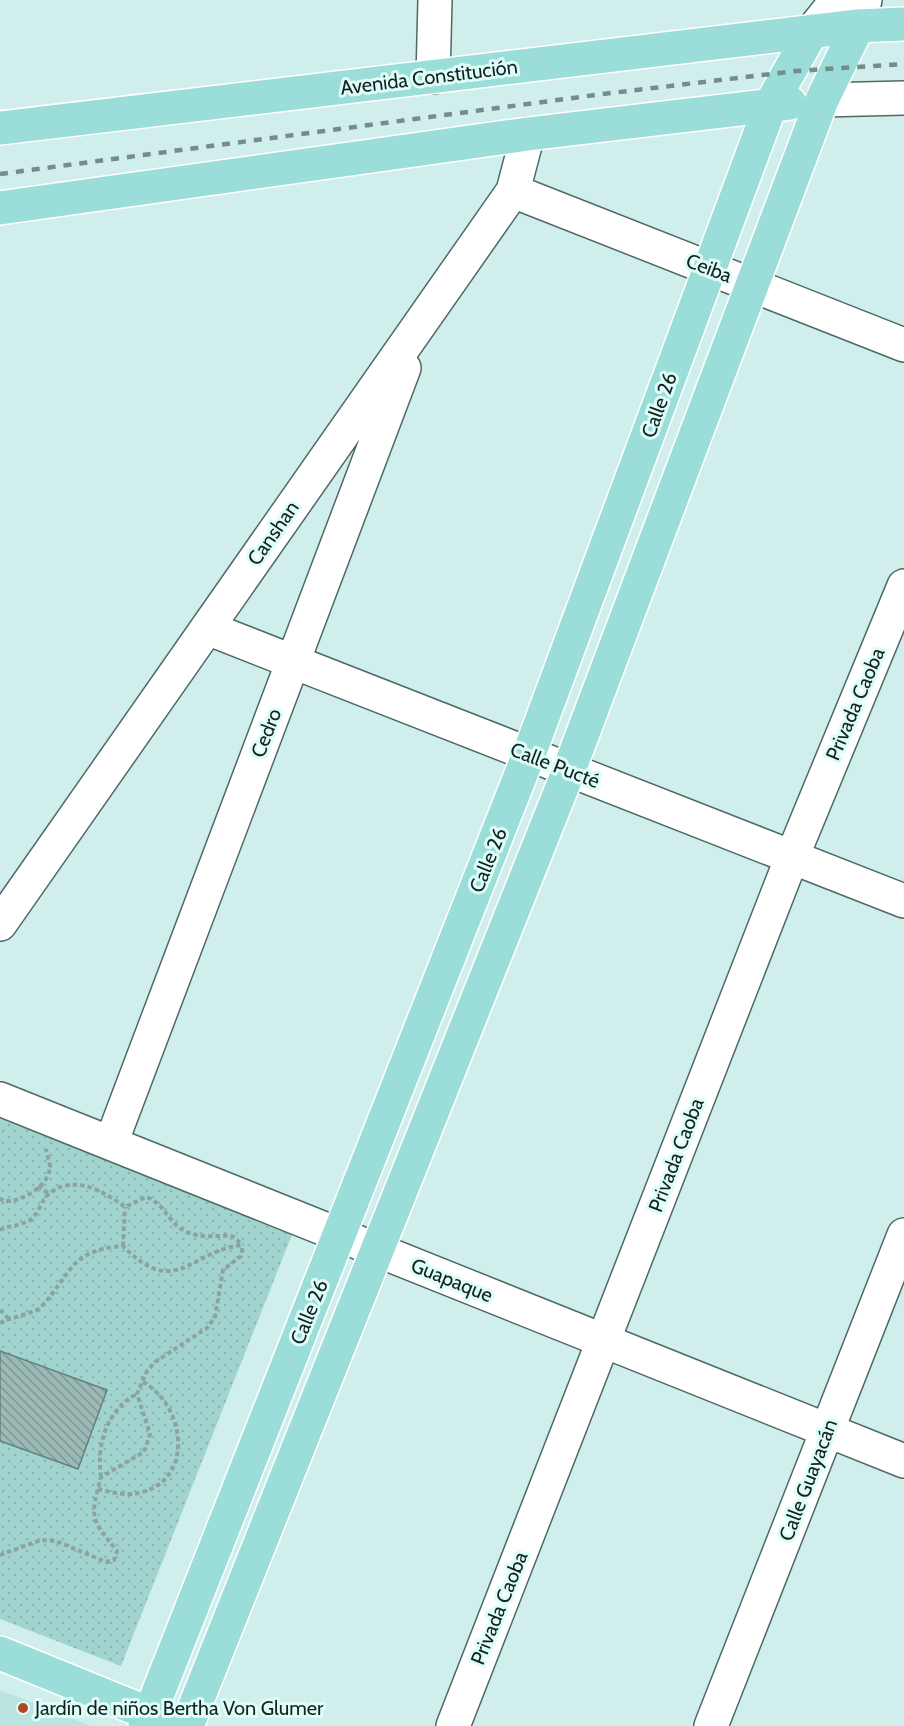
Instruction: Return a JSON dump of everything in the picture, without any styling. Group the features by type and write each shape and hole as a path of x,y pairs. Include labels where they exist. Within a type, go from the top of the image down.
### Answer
{"main road":[{"name":"Avenida Constitución","path":"0,128 812,32 862,13 904,24"},
{"name":"Calle 26","path":"187,1726 569,770 822,100 862,13"},
{"name":"Calle 26","path":"154,1722 339,1235 529,754 771,104 812,32"},
{"path":"0,208 528,135 771,104 822,100"},
{"path":"0,1653 154,1722"}],"street":[{"path":"434,76 435,0"},
{"name":"Calle 26","path":"812,32 837,0"},
{"path":"822,100 904,98"},
{"name":"Canshan","path":"0,924 513,191 528,135"},
{"name":"Ceiba","path":"513,191 904,345"},
{"name":"Cedro","path":"111,1143 421,323"},
{"name":"Privada Caoba","path":"453,1726 792,857 904,586"},
{"name":"Calle Pucté","path":"207,628 904,901"},
{"name":"Guapaque","path":"0,1099 904,1461"},
{"name":"Calle Guayacán","path":"711,1726 904,1235"}],"path":[{"path":"0,1197 3,1201 13,1202 31,1193 47,1177 50,1167 43,1136 51,1120"},
{"path":"0,1230 33,1218 49,1194 65,1186 80,1185 98,1190 125,1208"},
{"path":"38,1186 49,1194"},
{"path":"125,1208 146,1197 157,1200 184,1231 208,1238 232,1236 243,1245"},
{"path":"125,1208 123,1246 136,1260 157,1270 170,1272 191,1266 225,1247 243,1245"},
{"path":"101,1477 144,1452 150,1434 137,1394 142,1382 155,1362 207,1328 214,1317 223,1270 241,1256 243,1245"},
{"path":"0,1323 8,1318 38,1310 67,1269 81,1259 96,1251 123,1246"},
{"path":"0,1310 8,1318"},
{"path":"98,1490 138,1494 156,1486 169,1473 176,1458 179,1442 177,1424 170,1407 157,1390 142,1382"},
{"path":"0,1555 41,1540 56,1541 106,1562 114,1560 117,1551 94,1523 101,1477 98,1454 113,1413 121,1402 137,1394"}],"shaded area":[{"path":"0,1119 293,1232 121,1666 0,1619"},
{"name":"Jardín de niños Bertha Von Glumer","path":"0,1690 91,1726 0,1726"}],"building":[{"path":"0,1351 107,1390 78,1469 0,1441"}],"railway":[{"path":"0,174 603,94 796,71 904,64"}],"place":[{"name":"Jardín de niños Bertha Von Glumer","path":"23,1708"}]}
